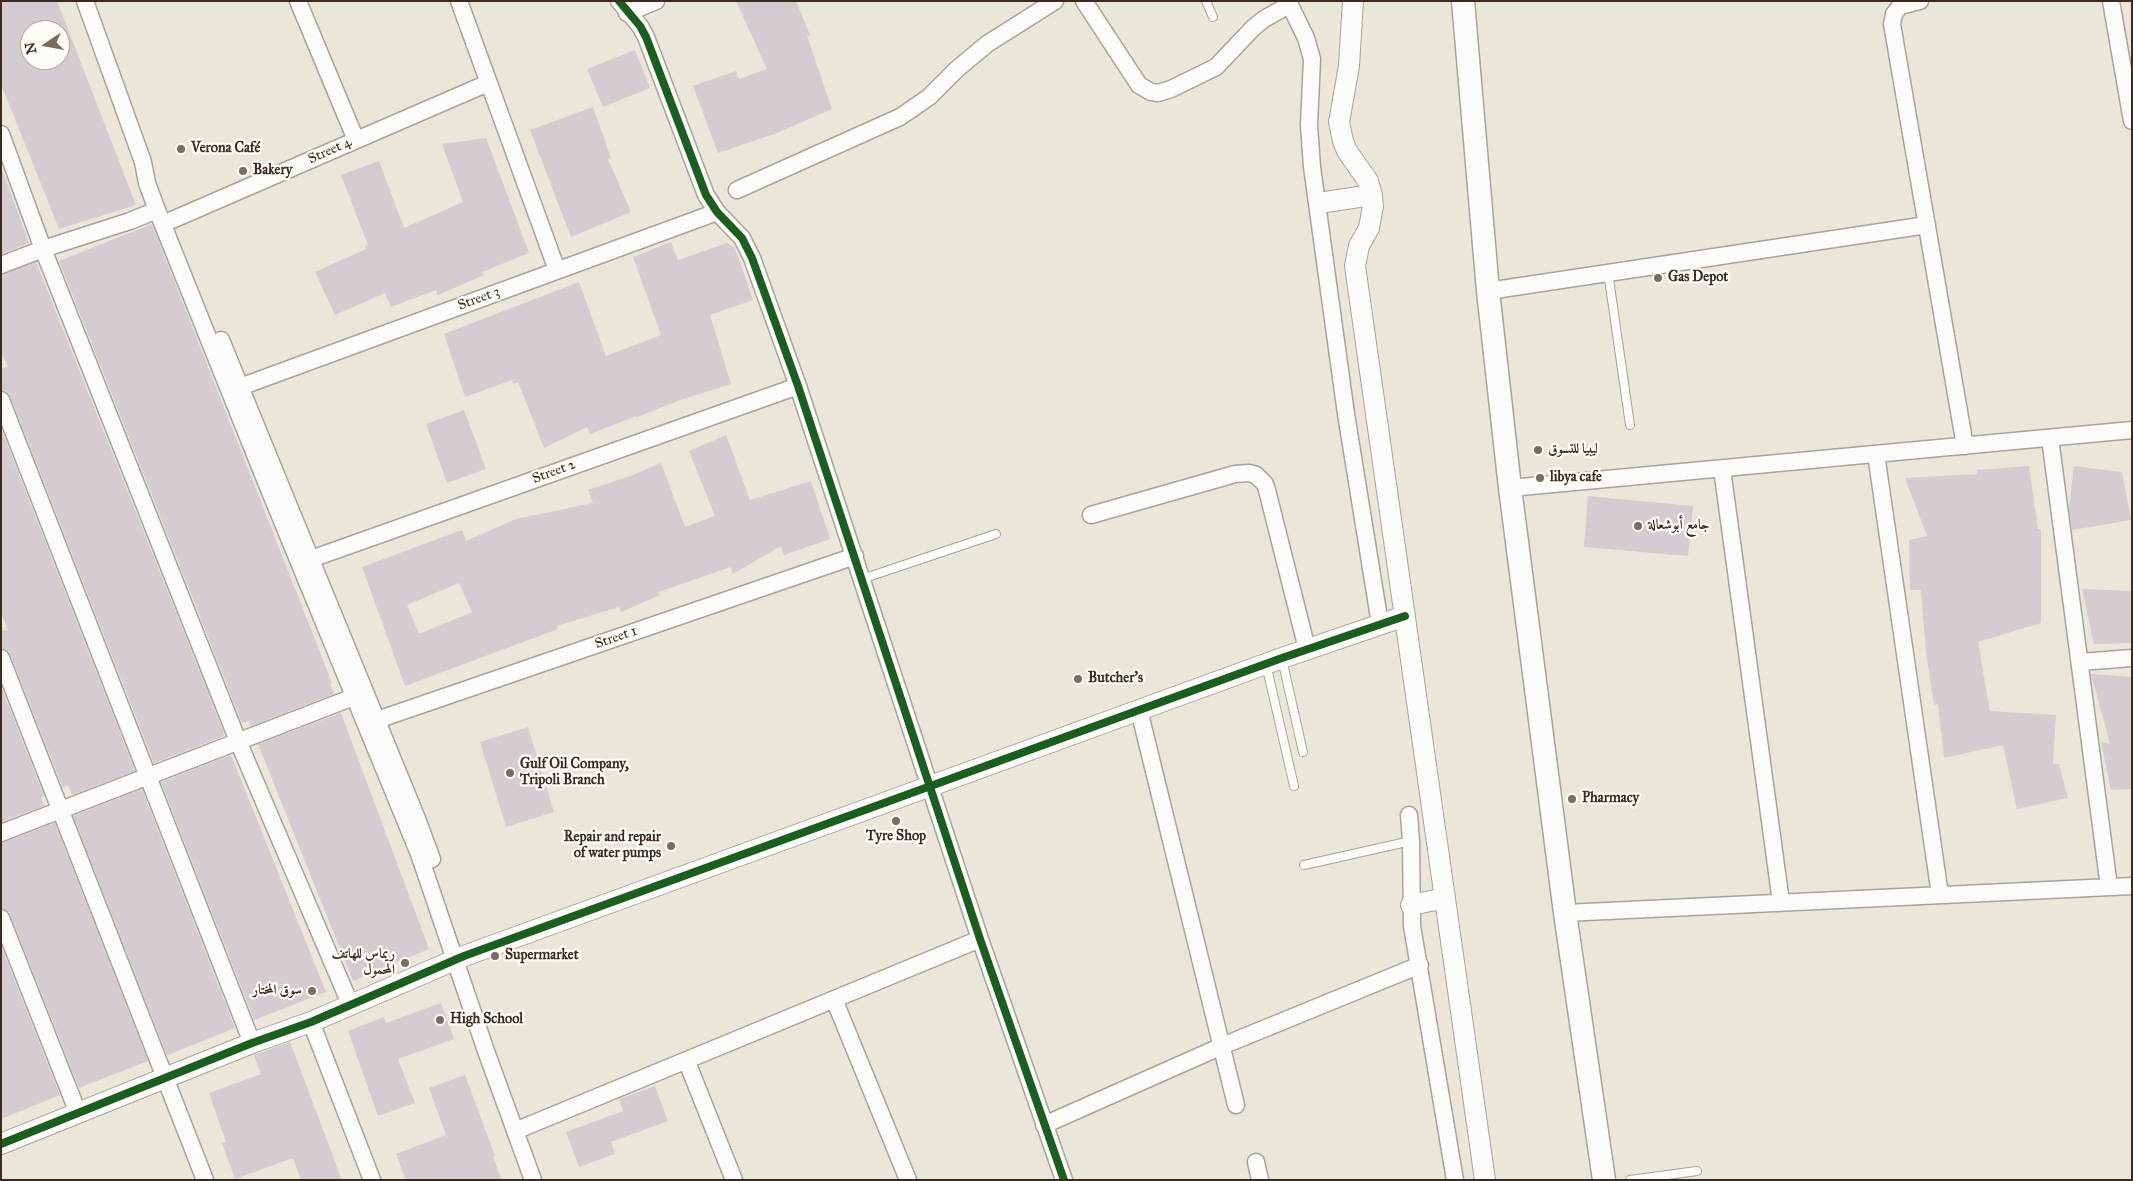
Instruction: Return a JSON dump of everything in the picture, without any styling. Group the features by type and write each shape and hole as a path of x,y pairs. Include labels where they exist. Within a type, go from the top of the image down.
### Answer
{"main road":[{"path":"1463,1 1488,292 1510,488 1565,913 1604,1180"}],"street":[{"path":"85,1 143,162 147,183 360,695 377,720 416,816 460,958 520,1130 534,1180"},
{"path":"298,1 356,140"},
{"path":"459,1 557,270"},
{"path":"623,7 656,1"},
{"path":"737,190 900,117 929,96 987,44 1055,1"},
{"path":"1084,1 1139,85 1151,92 1171,89 1216,67 1258,24 1289,3 1306,38 1312,59 1310,146 1346,414 1380,624"},
{"path":"1353,1 1349,66 1339,122 1345,146 1364,174 1372,195 1372,217 1358,251 1355,266 1485,1180"},
{"path":"1920,1 1900,6 1894,14 1892,24 1965,446"},
{"path":"2111,1 2132,121"},
{"path":"623,7 640,26 646,37 701,186 717,212 735,230 748,248 798,386 980,939 1064,1180"},
{"name":"Street 4","path":"172,220 488,83"},
{"path":"1,134 43,249 238,741 351,1006"},
{"path":"143,162 155,180 172,220 311,559 419,854 460,958"},
{"path":"1319,203 1372,195"},
{"path":"1,265 158,210"},
{"name":"Street 3","path":"240,387 717,212"},
{"path":"1488,292 1608,272 1927,225"},
{"name":"Street 2","path":"311,559 798,386"},
{"path":"1,400 252,1043"},
{"path":"1510,488 2132,430"},
{"path":"2050,438 2109,887"},
{"path":"1876,454 1940,895"},
{"path":"1722,469 1781,902"},
{"path":"1091,515 1235,474 1249,473 1256,475 1265,484 1267,490 1307,649"},
{"name":"Street 1","path":"377,720 854,556"},
{"path":"1,1144 252,1043 351,1006 460,958 1138,710 1405,616"},
{"path":"1,658 205,1180"},
{"path":"2080,662 2132,658"},
{"path":"1,833 360,695"},
{"path":"1138,710 1236,1105"},
{"path":"1409,814 1411,905 1455,1180"},
{"path":"1565,913 2132,886"},
{"path":"1411,905 1445,898"},
{"path":"1,918 78,1113"},
{"path":"520,1130 980,939"},
{"path":"1044,1125 1222,1046 1420,965"},
{"path":"834,999 908,1180"},
{"path":"311,1022 372,1180"},
{"path":"687,1062 734,1180"},
{"path":"520,1130 545,1180"},
{"path":"1256,1162 1260,1180"}],"lane":[{"path":"1206,1 1213,18"},
{"path":"1608,272 1630,425"},
{"path":"862,579 996,534"},
{"path":"1274,661 1303,752"},
{"path":"1274,661 1294,786"},
{"path":"1304,864 1411,841"},
{"path":"1630,1180 1697,1171"}],"building":[{"path":"1,1 57,1 64,20 20,20 20,70 70,70 70,35 136,205 59,229 1,84"},
{"path":"736,1 796,1 810,35 807,36 832,109 777,133 718,153 693,86 736,71 739,79 767,69"},
{"path":"635,50 650,88 603,107 587,69"},
{"path":"593,107 611,158 608,159 631,212 571,237 530,130"},
{"path":"486,138 529,253 482,272 484,275 438,295 436,290 391,307 385,293 335,315 315,272 366,249 365,246 368,245 341,175 379,161 404,228 463,202 442,144"},
{"path":"1,172 3,172 29,243 1,254"},
{"path":"152,224 332,683 330,684 334,694 251,726 249,721 242,723 59,261"},
{"path":"671,242 678,260 727,243 735,248 753,300 710,315 731,384 683,399 590,434 587,427 544,448 518,382 514,384 512,380 465,397 444,334 579,282 606,356 661,335 633,257"},
{"path":"36,262 223,730 224,736 154,763 10,396 7,392 1,390 1,369 8,367 1,351 1,275"},
{"path":"464,410 486,469 447,483 426,424"},
{"path":"1,428 135,771 72,795 68,785 63,788 10,654 7,650 1,648 1,631 8,630 1,612"},
{"path":"726,435 750,500 811,481 830,539 784,555 781,546 733,574 731,567 658,592 660,595 621,612 619,607 557,626 558,629 405,686 362,567 462,530 466,541 516,519 593,503 588,490 633,475 661,463 685,527 715,516 689,451","holes":["459,583 472,612 419,634 407,605"]},
{"path":"2029,466 2038,529 2041,529 2041,623 1978,642 1990,711 2056,715 2053,764 2059,764 2068,798 2017,809 2003,745 1944,758 1938,704 1934,705 1926,653 1921,590 1910,590 1909,540 1927,536 1905,478 1977,474 1977,470"},
{"path":"2074,466 2122,472 2131,520 2072,530 2069,509"},
{"name":"جامع أبوشعالة","path":"1588,496 1693,506 1688,556 1584,547"},
{"path":"2082,589 2132,591 2132,643 2094,644"},
{"path":"2091,674 2132,677 2132,789 2111,790 2101,742 2110,744"},
{"path":"1,686 44,796 41,798 44,806 1,822"},
{"path":"341,713 429,949 353,981 258,744"},
{"path":"528,727 554,812 506,827 480,742"},
{"path":"231,755 326,992 254,1020 161,782"},
{"path":"142,789 235,1028 168,1055 73,816"},
{"path":"55,823 148,1061 79,1088 10,914 7,910 1,908 1,843"},
{"path":"1,946 60,1095 1,1119"},
{"path":"441,1003 454,1039 398,1059 415,1103 378,1116 348,1031 384,1017 386,1023"},
{"path":"290,1042 342,1180 301,1180 293,1158 235,1179 222,1143 226,1142 209,1093 261,1074 254,1055"},
{"path":"465,1075 502,1180 406,1180 396,1154 446,1135 429,1088"},
{"path":"655,1086 668,1121 611,1142 615,1154 579,1167 566,1132 623,1111 619,1099"}],"cycle path":[{"path":"619,1 640,26 646,37 706,195 717,212 742,238 752,258 798,386 980,939 1064,1180"},
{"path":"1,1144 252,1043 311,1022 464,956 1282,658 1405,616"}],"place":[{"name":"Verona Café","path":"181,149"},
{"name":"Bakery","path":"243,171"},
{"name":"Gas Depot","path":"1658,278"},
{"name":"ليبيا للتسوق","path":"1538,450"},
{"name":"libya cafe","path":"1540,478"},
{"name":"جامع أبوشعالة","path":"1638,526"},
{"name":"Butcher’s","path":"1078,679"},
{"name":"Gulf Oil Company, Tripoli Branch","path":"510,773"},
{"name":"Pharmacy","path":"1572,799"},
{"name":"Tyre Shop","path":"896,821"},
{"name":"Repair and repair of water pumps","path":"671,846"},
{"name":"Supermarket","path":"495,956"},
{"name":"ريماس للهاتف المحمول","path":"405,963"},
{"name":"سوق المختار","path":"312,991"},
{"name":"High School","path":"440,1020"}]}
